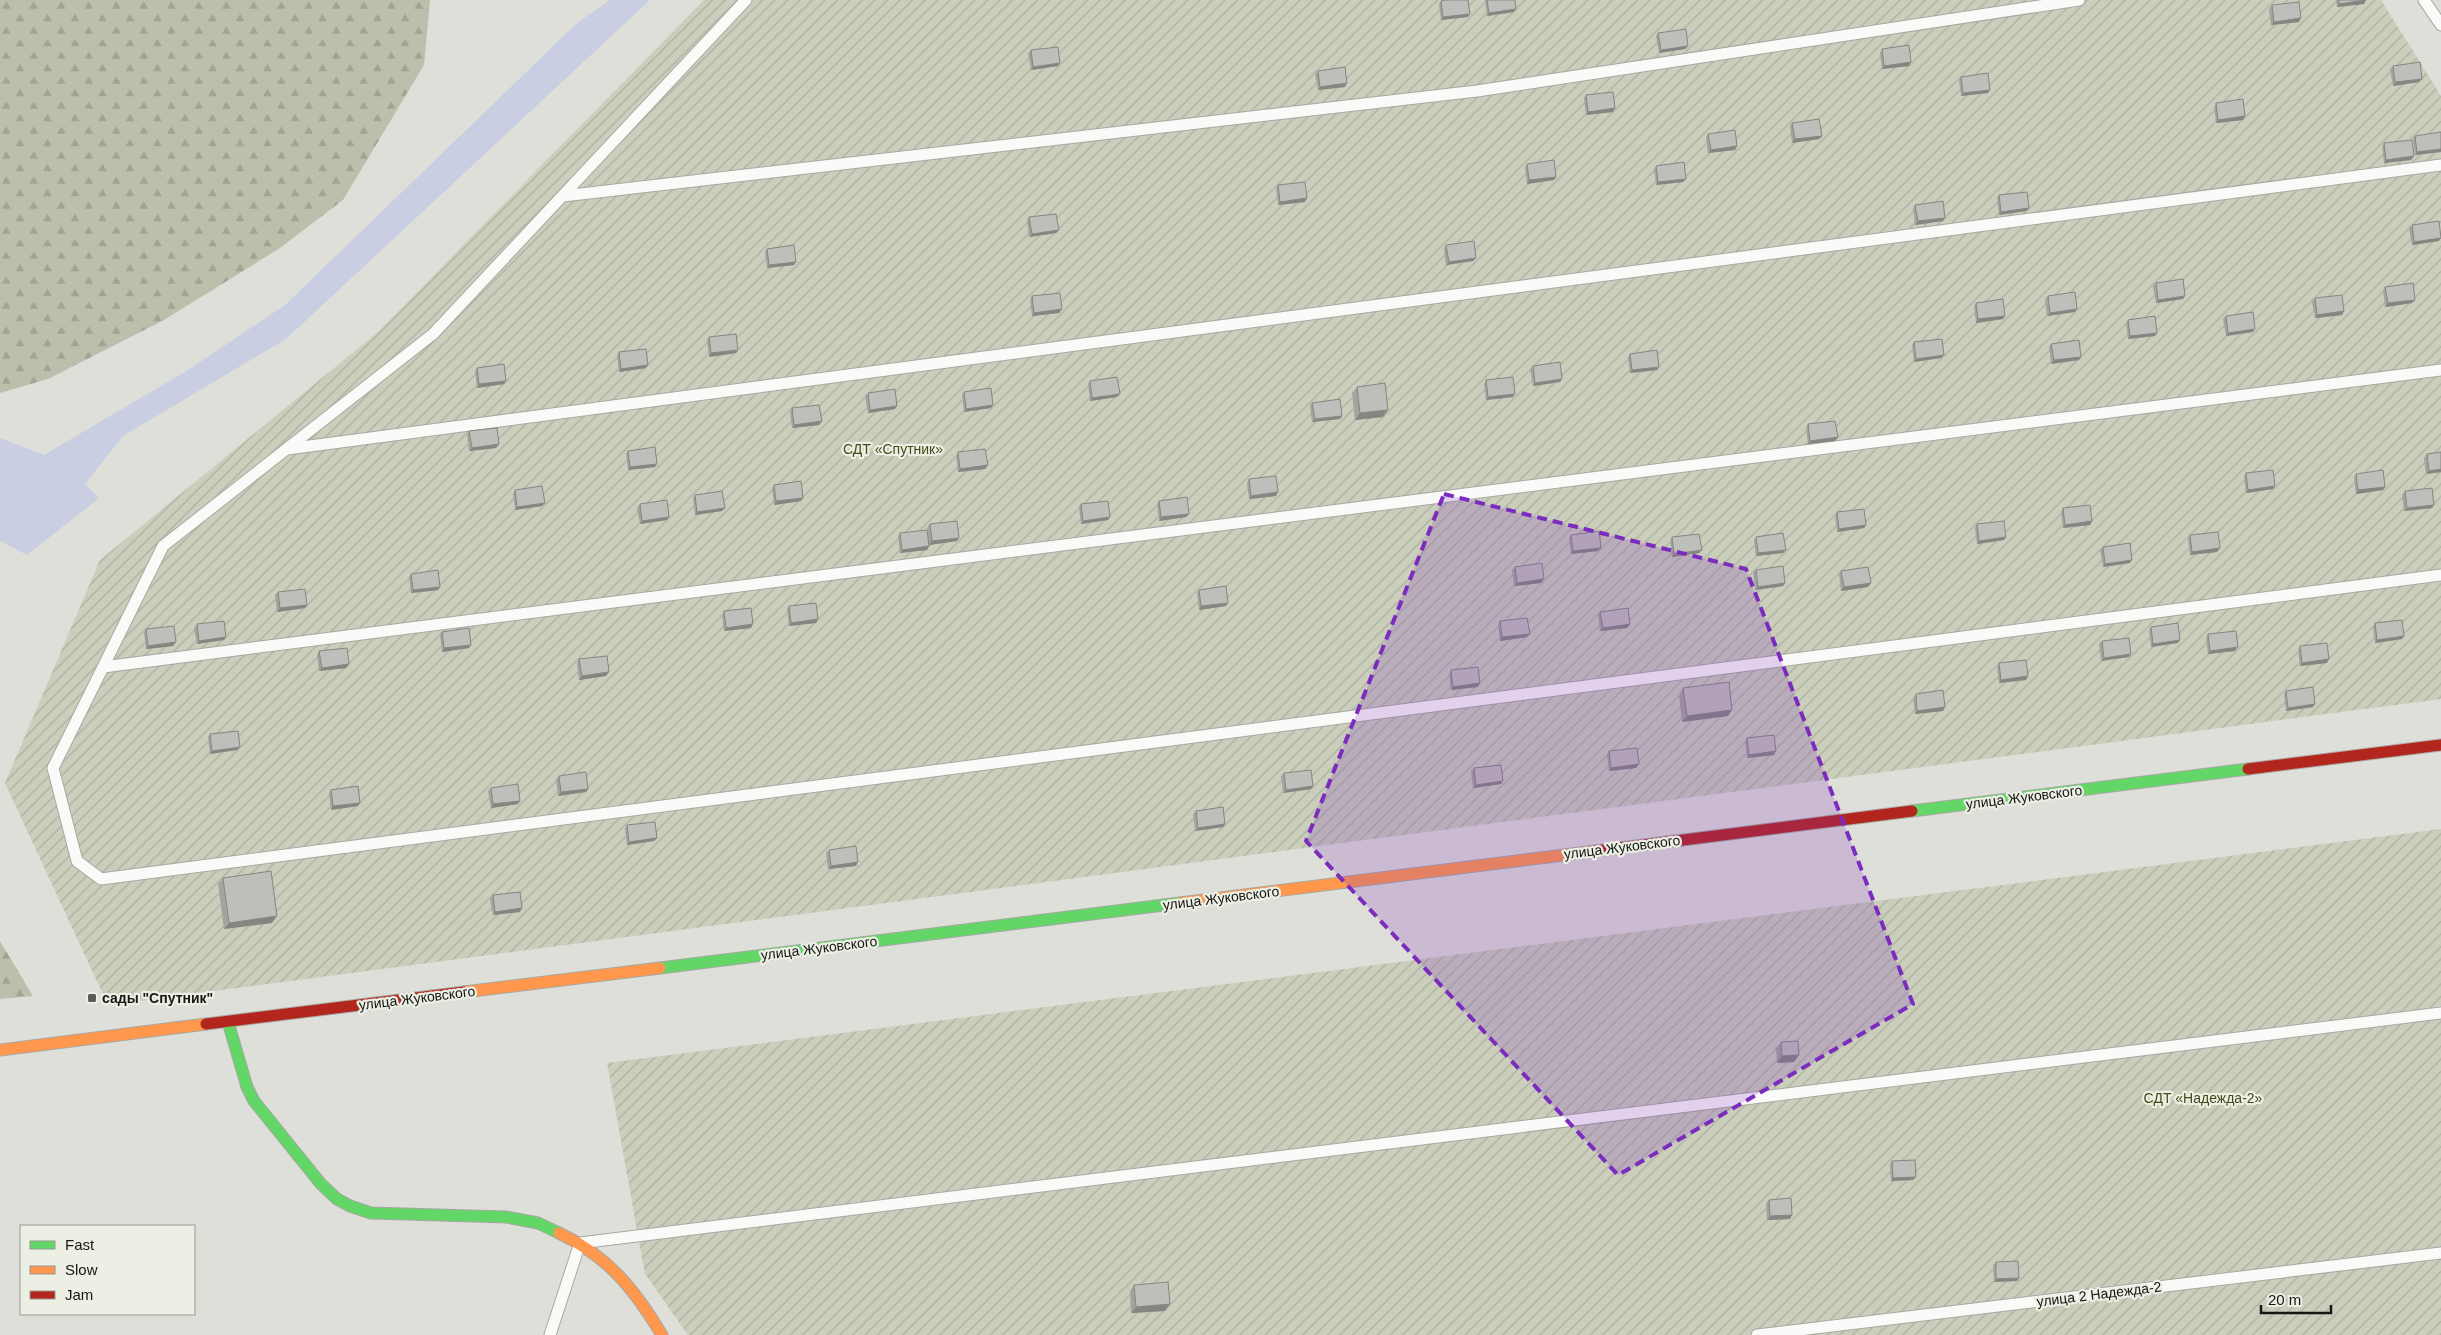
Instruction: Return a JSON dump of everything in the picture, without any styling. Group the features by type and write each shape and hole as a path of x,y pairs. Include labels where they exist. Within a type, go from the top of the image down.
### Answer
{"main road":[{"name":"улица Жуковского","path":"0,1050 2441,745"},
{"path":"228,1022 247,1087 254,1101 321,1184 337,1199 361,1211 371,1213 506,1216 538,1223 580,1243 622,1277 641,1300 662,1335"}],"lane":[{"path":"746,0 433,334 163,546 53,768 77,861 101,879 2441,575"},
{"path":"563,196 1477,91 2080,0"},
{"path":"2424,0 2441,25"},
{"path":"286,449 2441,165"},
{"path":"103,667 2441,370"},
{"path":"550,1335 580,1243 2441,1013"},
{"name":"улица 2 Надежда-2","path":"1757,1335 2441,1253"}],"highlighted area":[{"path":"1444,494 1746,569 1913,1004 1618,1175 1306,841"}],"green space":[{"path":"0,0 430,0 424,65 343,200 280,248 164,320 48,379 0,393"},
{"name":"СДТ «Спутник»","path":"704,0 2381,0 2441,96 2441,699 108,1005 5,783 100,560 378,332"},
{"name":"СДТ «Надежда-2»","path":"2441,829 2441,1335 688,1335 645,1274 607,1063"},
{"path":"0,941 33,996 0,999"}],"water":[{"path":"610,0 650,0 286,339 123,436 85,484 99,498 27,555 0,541 0,438 44,455 188,370 285,305 577,23"}],"building":[{"path":"1468,0 1470,14 1443,17 1441,1"},
{"path":"1487,0 1515,0 1516,9 1489,13"},
{"path":"2339,0 2366,0 2339,4"},
{"path":"2299,2 2301,18 2274,22 2272,5"},
{"path":"1686,29 1688,46 1661,50 1658,33"},
{"path":"1909,45 1911,62 1884,66 1882,49"},
{"path":"1058,47 1060,63 1033,67 1031,50"},
{"path":"2420,62 2422,79 2395,82 2393,66"},
{"path":"1345,67 1347,83 1320,87 1318,71"},
{"path":"1988,73 1990,90 1963,93 1961,77"},
{"path":"1613,92 1615,108 1588,112 1586,95"},
{"path":"2243,99 2245,116 2218,120 2216,103"},
{"path":"1819,119 1822,136 1795,139 1792,123"},
{"path":"1735,130 1737,146 1711,150 1708,134"},
{"path":"2441,132 2441,149 2417,152 2415,136"},
{"path":"2412,140 2414,156 2386,160 2384,143"},
{"path":"1554,160 1556,177 1529,180 1527,164"},
{"path":"1684,162 1686,179 1658,182 1656,166"},
{"path":"1305,182 1307,198 1280,202 1278,185"},
{"path":"2027,192 2029,208 2001,212 1999,195"},
{"path":"1943,201 1945,218 1918,221 1915,205"},
{"path":"1056,214 1059,230 1032,234 1029,217"},
{"path":"2439,221 2441,238 2414,242 2412,225"},
{"path":"1474,241 1476,258 1449,262 1446,245"},
{"path":"794,245 796,262 769,265 767,249"},
{"path":"2183,279 2185,296 2158,300 2156,283"},
{"path":"2413,283 2415,300 2388,303 2385,287"},
{"path":"2075,292 2077,309 2050,313 2048,296"},
{"path":"1060,293 1062,309 1034,313 1032,296"},
{"path":"2342,295 2344,311 2317,315 2315,298"},
{"path":"2003,299 2005,316 1978,319 1976,303"},
{"path":"2253,312 2255,329 2228,333 2226,316"},
{"path":"2155,316 2157,333 2130,336 2128,320"},
{"path":"736,334 738,350 711,353 709,337"},
{"path":"1942,339 1944,355 1916,359 1914,342"},
{"path":"2079,340 2081,357 2054,360 2051,344"},
{"path":"646,349 648,365 621,369 619,352"},
{"path":"1657,350 1659,367 1632,370 1630,354"},
{"path":"1560,362 1562,379 1535,383 1533,366"},
{"path":"504,364 506,381 479,384 477,368"},
{"path":"1117,377 1120,394 1092,398 1090,381"},
{"path":"1513,377 1515,394 1488,397 1486,380"},
{"path":"1385,383 1388,410 1360,413 1357,387"},
{"path":"991,388 993,405 966,409 964,392"},
{"path":"895,389 897,406 870,410 868,393"},
{"path":"1340,399 1342,416 1315,419 1312,403"},
{"path":"819,405 822,421 794,425 792,408"},
{"path":"1835,421 1838,437 1810,441 1808,424"},
{"path":"497,428 499,444 472,448 469,431"},
{"path":"655,447 657,464 630,467 628,451"},
{"path":"985,449 988,465 960,469 958,452"},
{"path":"2441,452 2441,469 2429,471 2427,454"},
{"path":"2273,470 2275,486 2248,490 2246,473"},
{"path":"2383,470 2385,487 2358,490 2356,474"},
{"path":"1276,476 1278,492 1251,496 1249,479"},
{"path":"801,481 803,498 776,501 774,485"},
{"path":"542,486 545,503 517,507 515,490"},
{"path":"2432,488 2434,505 2407,508 2405,491"},
{"path":"722,491 725,508 697,512 695,495"},
{"path":"1187,497 1189,514 1161,517 1159,501"},
{"path":"667,500 669,517 642,521 640,504"},
{"path":"1108,501 1110,517 1083,521 1081,504"},
{"path":"2090,505 2092,521 2065,525 2063,508"},
{"path":"1864,509 1866,525 1839,529 1837,512"},
{"path":"957,521 959,538 932,541 930,524"},
{"path":"2004,521 2006,537 1979,541 1977,524"},
{"path":"927,530 929,546 902,550 900,533"},
{"path":"1599,531 1601,548 1573,551 1571,535"},
{"path":"2218,532 2220,548 2192,552 2190,535"},
{"path":"1783,533 1786,550 1758,553 1756,537"},
{"path":"1699,534 1702,550 1674,554 1672,537"},
{"path":"2130,543 2132,560 2105,564 2103,547"},
{"path":"1542,563 1544,579 1517,583 1515,567"},
{"path":"1783,566 1785,583 1758,587 1756,570"},
{"path":"1868,567 1871,583 1844,587 1841,571"},
{"path":"438,570 440,587 413,590 411,574"},
{"path":"1226,586 1228,603 1201,606 1199,590"},
{"path":"305,589 307,605 280,608 278,592"},
{"path":"816,603 818,619 791,623 789,606"},
{"path":"751,608 753,624 726,628 724,611"},
{"path":"1628,608 1630,624 1603,628 1600,612"},
{"path":"1527,618 1530,634 1502,637 1500,621"},
{"path":"2402,620 2404,636 2377,640 2375,623"},
{"path":"224,621 226,637 199,641 197,624"},
{"path":"2178,623 2180,640 2153,644 2151,627"},
{"path":"174,626 176,642 148,646 146,629"},
{"path":"469,628 471,645 444,648 442,632"},
{"path":"2236,631 2238,647 2210,651 2208,634"},
{"path":"2129,638 2131,654 2104,658 2102,641"},
{"path":"2327,643 2329,659 2302,663 2300,646"},
{"path":"347,648 349,664 322,668 319,651"},
{"path":"607,656 609,672 582,676 579,659"},
{"path":"2026,660 2028,676 2001,680 1999,663"},
{"path":"1478,667 1480,683 1453,687 1451,670"},
{"path":"1729,682 1732,710 1687,716 1683,688"},
{"path":"2313,687 2315,704 2288,708 2286,691"},
{"path":"1943,690 1945,707 1917,711 1916,694"},
{"path":"238,731 240,747 212,751 210,734"},
{"path":"1774,735 1776,751 1749,755 1747,738"},
{"path":"1637,748 1639,764 1611,768 1609,751"},
{"path":"1501,765 1503,781 1476,785 1474,768"},
{"path":"1311,770 1313,786 1286,790 1284,773"},
{"path":"586,772 588,789 561,792 559,776"},
{"path":"518,784 520,801 493,804 491,788"},
{"path":"358,786 360,803 333,806 331,790"},
{"path":"1223,807 1225,824 1198,828 1196,811"},
{"path":"655,822 657,838 629,842 627,825"},
{"path":"856,846 858,862 831,866 829,850"},
{"path":"271,871 277,916 229,923 223,878"},
{"path":"520,892 522,908 495,912 493,895"},
{"path":"1798,1041 1799,1055 1782,1056 1781,1042"},
{"path":"1915,1160 1916,1177 1893,1178 1892,1161"},
{"path":"1791,1198 1792,1215 1770,1216 1769,1200"},
{"path":"2018,1261 2019,1278 1996,1279 1996,1262"},
{"path":"1168,1282 1170,1304 1136,1307 1134,1285"}],"traffic: fast":[{"path":"1912,811 2248,769"},
{"path":"660,968 1180,903"},
{"path":"228,1022 247,1087 254,1101 321,1184 337,1199 350,1206 371,1213 506,1217 538,1223 559,1233"}],"traffic: slow":[{"path":"1180,903 1588,852"},
{"path":"464,992 660,968"},
{"path":"0,1050 206,1024"},
{"path":"559,1233 592,1252 619,1276 641,1303 662,1335"}],"traffic: jam":[{"path":"2248,769 2441,745"},
{"path":"1588,852 1912,811"},
{"path":"206,1024 464,992"}],"place":[{"name":"сады \"Спутник\"","path":"92,998"}]}
